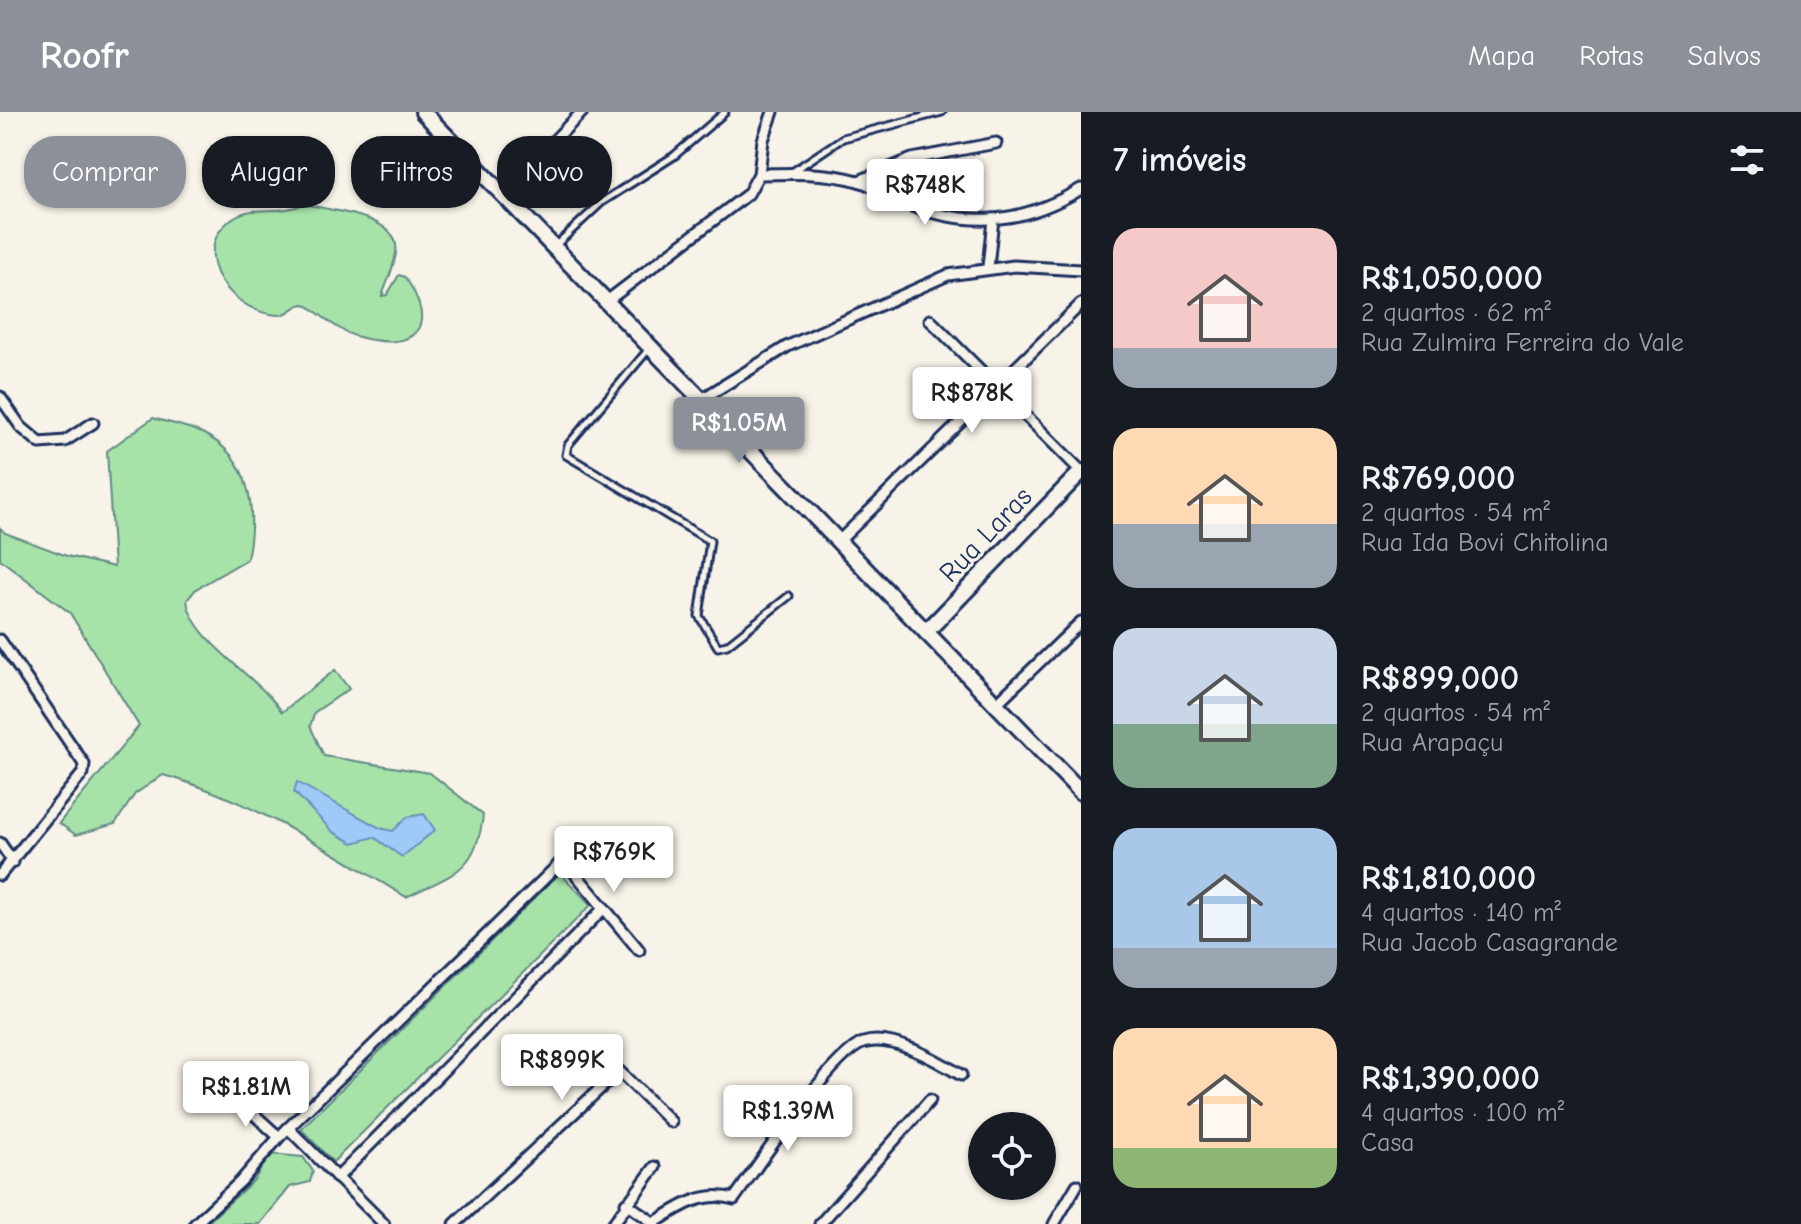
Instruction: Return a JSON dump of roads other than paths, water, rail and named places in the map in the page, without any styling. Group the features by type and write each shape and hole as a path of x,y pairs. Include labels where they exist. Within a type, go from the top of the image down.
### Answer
{"street":[{"path":"423,112 497,185"},
{"path":"559,136 582,112"},
{"path":"607,301 740,201 756,185 763,140 773,112"},
{"path":"859,181 912,159 996,143"},
{"path":"759,174 791,173 859,181 902,203 944,216 993,219 1032,213 1081,189"},
{"path":"519,208 1081,792"},
{"path":"988,267 993,219"},
{"path":"702,399 788,346 948,275 988,267 1081,270"},
{"path":"839,541 1081,304"},
{"path":"930,320 1081,472"},
{"path":"0,397 21,427 40,443 65,441 93,423"},
{"name":"Rua Laras","path":"926,632 1081,472"},
{"path":"996,704 1081,622"},
{"path":"0,640 82,757 83,773 0,875"},
{"path":"195,1224 241,1181 288,1128 590,834"},
{"path":"0,843 13,862"},
{"path":"564,860 639,950"},
{"path":"337,1178 604,908"},
{"path":"626,1203 654,1223 687,1202 718,1194 734,1199 815,1088 854,1048 866,1042 899,1045 933,1058 961,1075"},
{"path":"455,1224 619,1071 671,1122"},
{"path":"235,1097 279,1137"},
{"path":"820,1224 930,1100"},
{"path":"288,1128 384,1224"},
{"path":"613,1224 655,1167"},
{"path":"1054,1224 1077,1185"}],"lane":[{"path":"555,246 602,202 674,156 725,112"},
{"path":"791,173 843,138 942,112"},
{"path":"652,346 568,445 566,455 710,541 699,616 718,647 727,645 789,596"}],"water":[{"path":"297,782 380,828 393,831 407,817 424,814 435,830 402,857 374,837 353,843 333,832 294,792"}]}
